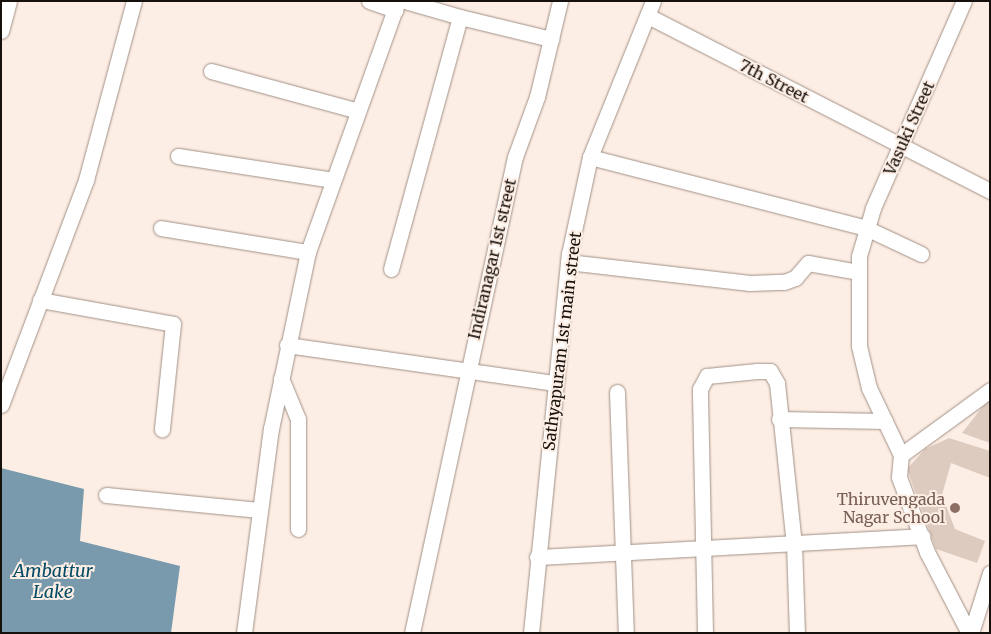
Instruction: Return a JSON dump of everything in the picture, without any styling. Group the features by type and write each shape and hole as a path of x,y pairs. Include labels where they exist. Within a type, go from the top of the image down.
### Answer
{"street":[{"path":"1,31 9,1"},
{"path":"1,405 86,180 134,1"},
{"path":"369,1 399,4 551,39"},
{"name":"Indiranagar 1st street","path":"412,633 515,157 537,97 560,1"},
{"name":"Sathyapuram 1st main street","path":"530,633 568,262 590,157 653,1"},
{"name":"Vasuki Street","path":"901,455 869,388 859,346 859,256 866,228 964,1"},
{"path":"244,633 258,510 287,345 308,252 358,111 399,4"},
{"name":"7th Street","path":"648,16 990,191"},
{"path":"391,270 460,17"},
{"path":"211,71 358,111"},
{"path":"178,156 333,180"},
{"path":"590,157 866,228 921,254"},
{"path":"161,228 308,252"},
{"path":"568,262 750,283 784,282 795,278 808,263 859,272"},
{"path":"40,300 173,324 162,429"},
{"path":"287,345 467,373 556,383"},
{"path":"704,633 706,549 701,382 719,372 770,372 776,377 779,419 794,544 797,633"},
{"path":"281,378 298,419 298,528"},
{"path":"970,633 922,536 900,477 901,455 990,390"},
{"path":"617,392 626,633"},
{"path":"779,419 885,421"},
{"path":"106,495 258,510"},
{"path":"538,557 922,536"},
{"path":"970,633 990,573"}],"water":[{"name":"Ambattur Lake","path":"1,468 84,489 80,541 180,566 171,633 1,633"}],"building":[{"path":"990,397 990,443 962,433"},
{"name":"Thiruvengada Nagar School","path":"949,438 990,451 990,478 951,463 942,495 955,529 985,541 977,563 936,549 907,469 925,449"}],"place":[{"name":"Thiruvengada Nagar School","path":"955,508"}]}
